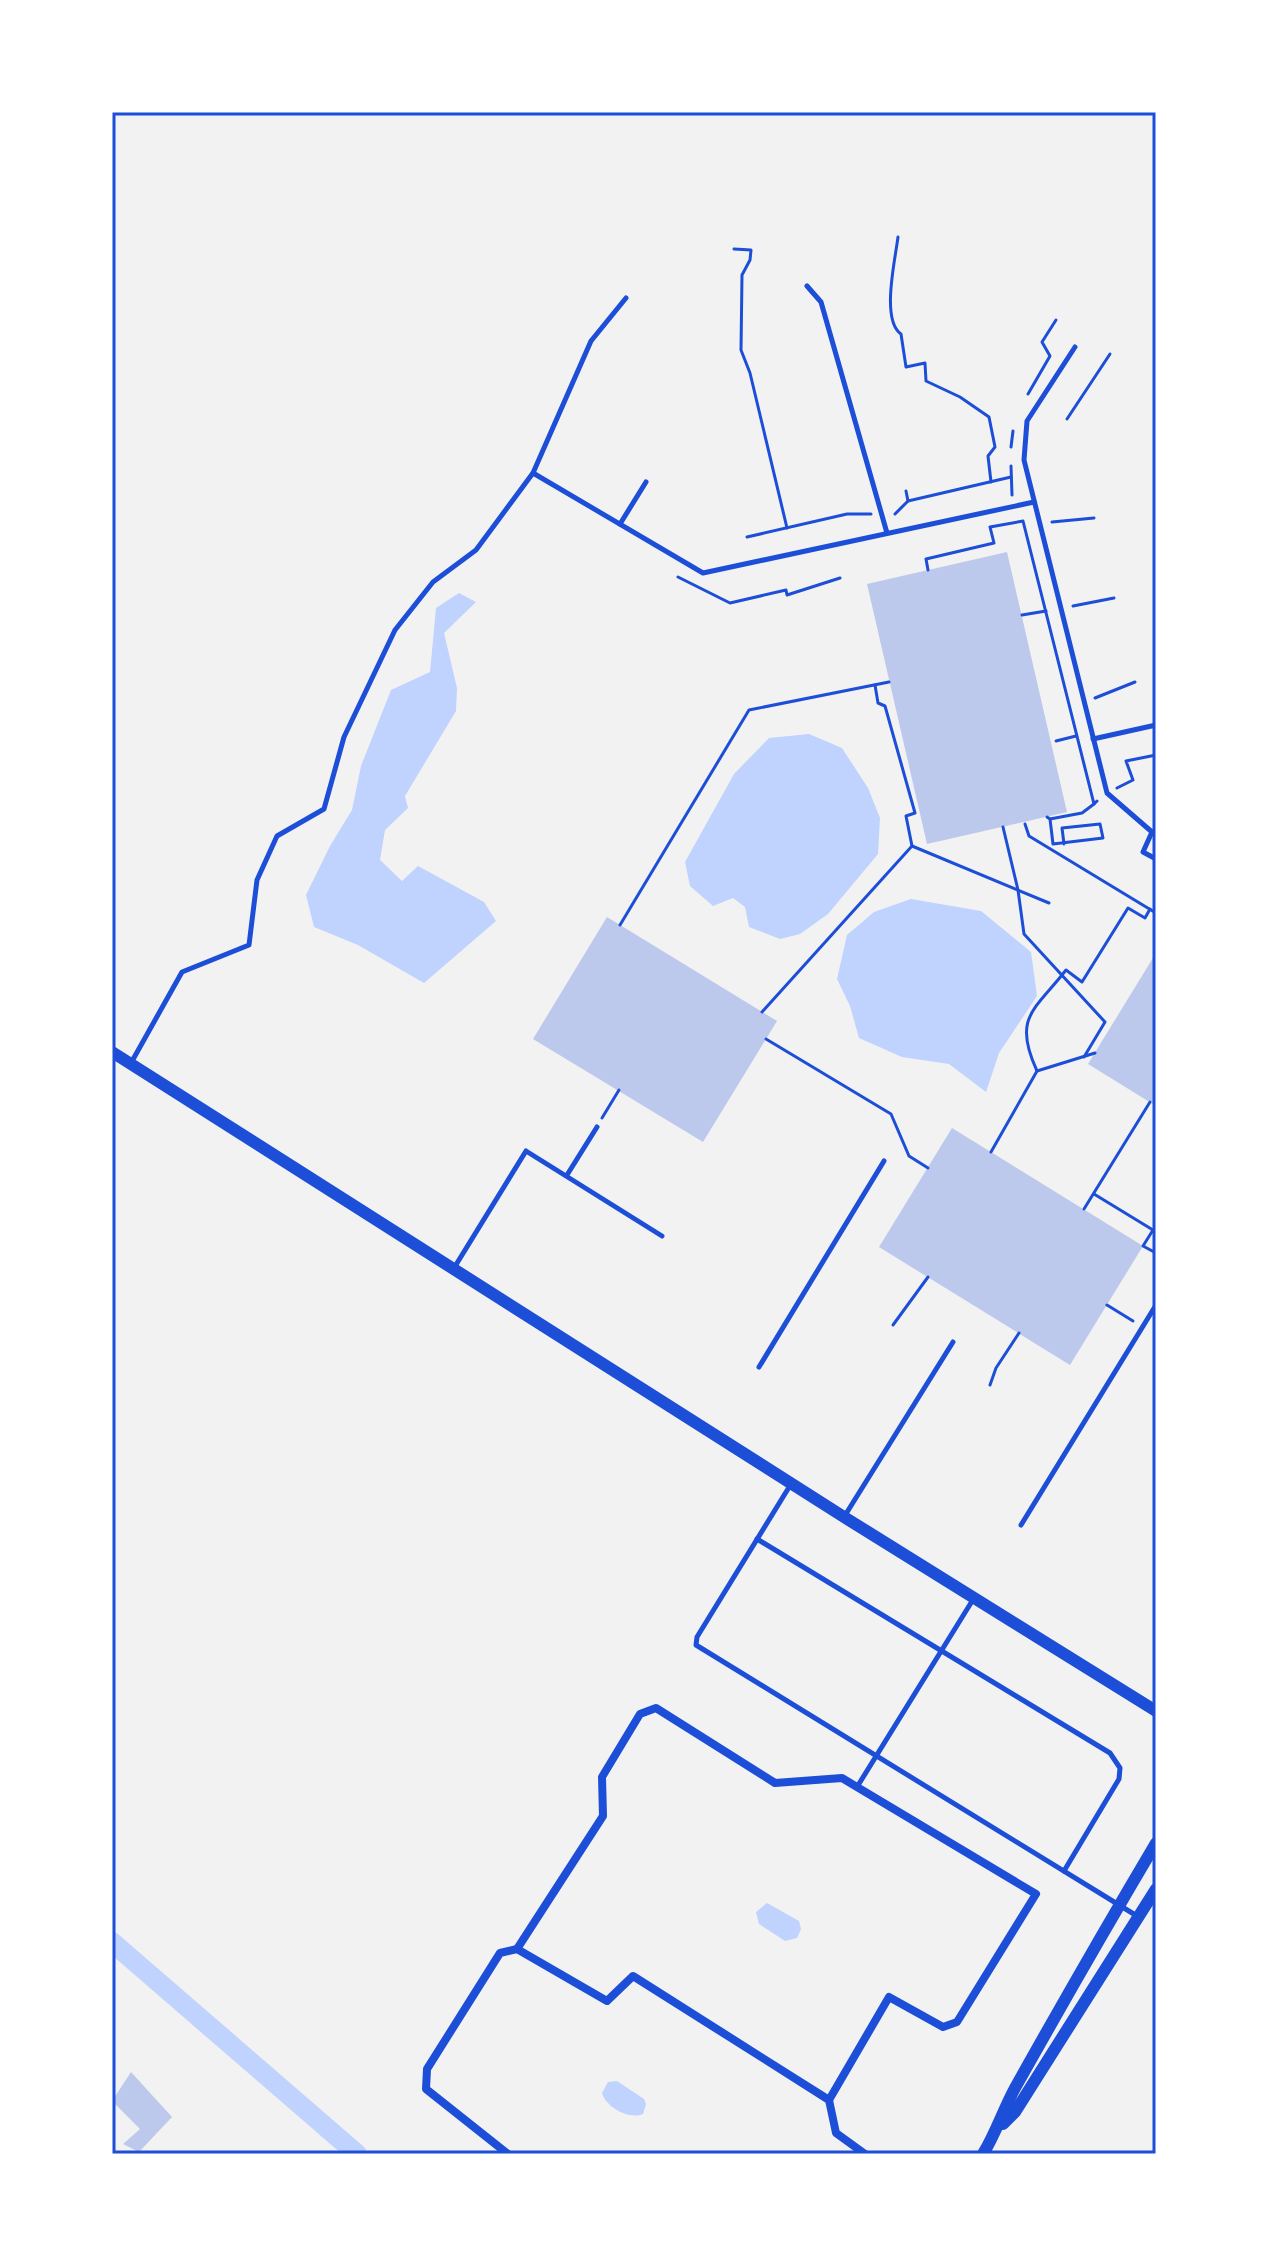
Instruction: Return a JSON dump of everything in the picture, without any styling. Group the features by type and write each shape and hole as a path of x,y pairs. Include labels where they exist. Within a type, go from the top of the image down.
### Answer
{"street":[{"path":"112,1052 844,1517 1156,1711"},
{"path":"517,1949 603,1816 602,1777 640,1714 656,1708 775,1783 842,1778 1036,1894 957,2022 943,2027 889,1997 829,2100 836,2133 865,2154"},
{"path":"983,2154 998,2129 1010,2099 1156,1843"},
{"path":"998,2129 1015,2112 1156,1889"},
{"path":"508,2154 426,2089 427,2069 500,1953 517,1949 607,2001 633,1976 829,2100"}],"lane":[{"path":"807,286 821,302 887,533"},
{"path":"131,1064 182,972 249,945 257,880 277,836 324,809 344,737 395,630 433,582 476,550 533,473 591,341 626,298"},
{"path":"1075,347 1027,421 1024,460 1107,793 1152,832 1143,852 1156,859"},
{"path":"533,473 703,573 1034,502"},
{"path":"620,524 646,482"},
{"path":"1093,739 1156,725"},
{"path":"567,1175 597,1127"},
{"path":"454,1269 526,1151 662,1236"},
{"path":"759,1367 884,1161"},
{"path":"1021,1525 1156,1305"},
{"path":"844,1517 953,1342"},
{"path":"792,1483 697,1637 696,1645 1139,1917"},
{"path":"757,1539 1110,1753 1120,1768 1119,1779 1064,1871"},
{"path":"857,1788 974,1597"}],"path":[{"path":"898,237 890,314 894,329 901,334 906,367 925,363 926,381 960,397 989,417 995,447 988,456 991,482"},
{"path":"734,249 751,250 750,260 742,275 741,350 750,373 787,528"},
{"path":"1067,419 1110,354"},
{"path":"906,491 908,501"},
{"path":"1039,524 1094,518"},
{"path":"928,570 926,559 994,543 990,527 1023,521 1094,804"},
{"path":"678,577 730,603 786,590 787,595 840,578"},
{"path":"620,925 749,710 889,682"},
{"path":"1084,702 1135,682"},
{"path":"874,685 878,703 885,706 915,813 906,816 912,846"},
{"path":"1056,741 1077,735"},
{"path":"1156,741 1156,748"},
{"path":"1064,844 1062,828 1100,824 1103,838 1064,844 1053,844 1048,818 1082,813 1107,793 1133,780 1126,761 1156,755"},
{"path":"1025,824 1029,836 1156,913"},
{"path":"1003,827 1018,890 1024,934 1105,1022 1084,1057"},
{"path":"912,846 1049,903"},
{"path":"762,1012 912,846"},
{"path":"1037,1071 1024,1031 1039,1001 1066,970 1082,982 1128,908 1145,918 1150,909"},
{"path":"766,1039 891,1114 909,1156 928,1168"},
{"path":"991,1152 1037,1071 1095,1053"},
{"path":"597,1127 619,1090"},
{"path":"1084,1209 1150,1102"},
{"path":"1094,1194 1153,1230 1143,1246 1156,1253"},
{"path":"893,1325 928,1277"},
{"path":"1107,1305 1143,1327"},
{"path":"990,1385 996,1368 1019,1333"}],"water":[{"path":"459,593 476,602 444,633 457,688 456,711 405,796 408,808 385,830 380,860 402,881 418,866 484,902 496,921 424,983 358,945 314,927 306,895 352,810 361,766 391,690 430,672 436,608"},
{"path":"809,734 842,748 868,788 880,818 878,854 828,914 800,934 780,939 749,927 745,907 733,898 713,906 690,886 685,862 734,774 769,738"},
{"path":"911,899 981,911 1031,952 1037,996 999,1053 986,1092 949,1064 902,1057 859,1038 850,1006 837,979 847,935 874,912"},
{"path":"767,1903 799,1921 801,1929 797,1938 785,1941 759,1924 756,1912"},
{"path":"617,2081 644,2099 643,2114 624,2114 604,2098 602,2093 608,2082"}],"building":[{"path":"1007,552 1067,812 927,844 867,584"},
{"path":"607,917 777,1021 703,1142 533,1039"},
{"path":"1156,953 1156,1106 1088,1064"},
{"path":"952,1128 1143,1246 1070,1365 879,1247"},
{"path":"131,2072 172,2117 139,2152 123,2144 140,2129 112,2101"}],"waterway":[{"path":"112,1942 357,2154"}]}
